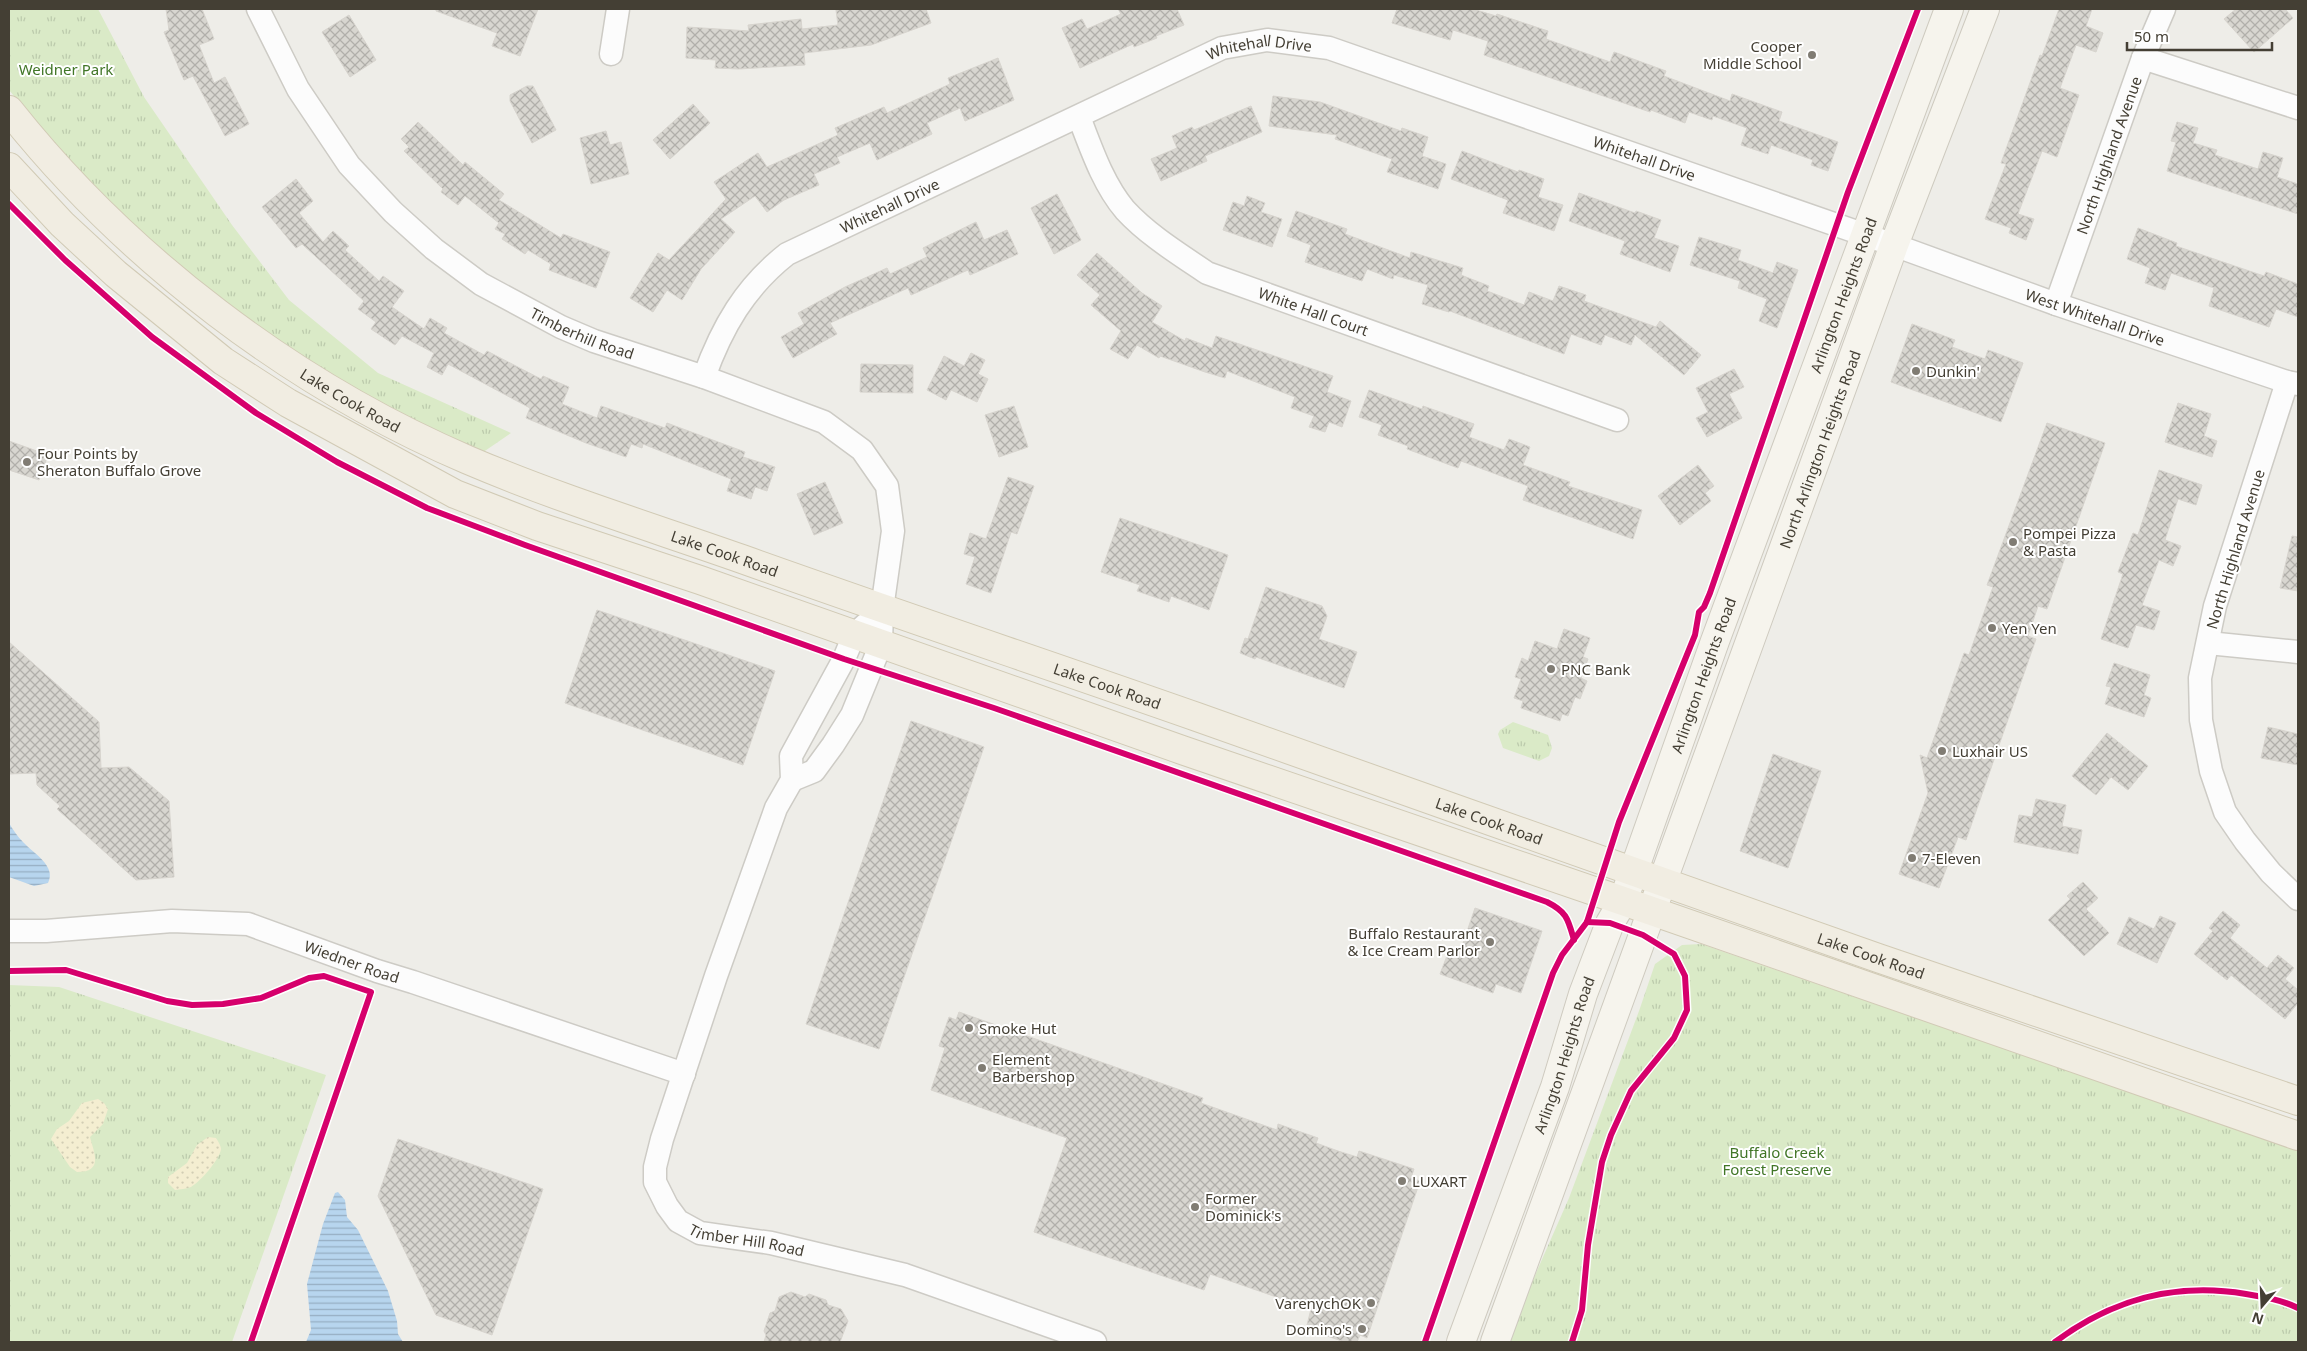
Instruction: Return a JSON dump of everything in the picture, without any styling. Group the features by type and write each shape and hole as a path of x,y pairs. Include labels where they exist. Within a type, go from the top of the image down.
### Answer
{"main road":[{"name":"Arlington Heights Road","path":"1460,1342 1555,1087 1583,994 1610,923 1623,901 1718,632 1948,9"},
{"name":"North Arlington Heights Road","path":"1658,895 1894,245 1985,9"},
{"name":"Lake Cook Road","path":"9,110 95,206 173,277 275,355 372,414 466,459 550,492 1194,716 1633,872 1658,895 2298,1136"},
{"name":"Lake Cook Road","path":"9,167 88,248 198,343 288,403 387,459 455,494 537,526 1623,901 1658,895 2298,1101"},
{"path":"1495,1342 1658,895"}],"street":[{"name":"Timberhill Road","path":"258,9 298,89 349,164 393,212 434,249 481,284 561,328 594,341 704,377 824,422 862,450 887,486 893,531 882,609"},
{"path":"611,54 618,9"},
{"name":"North Highland Avenue","path":"2056,304 2143,58 2164,9"},
{"name":"Whitehall Drive","path":"704,377 716,344 744,296 765,271 787,254 1222,48 1267,40 1329,48 1894,245"},
{"path":"2143,58 2298,108"},
{"name":"White Hall Court","path":"1079,117 1100,170 1125,209 1163,243 1207,273 1616,420"},
{"name":"West Whitehall Drive","path":"1894,245 2056,304 2292,383"},
{"name":"North Highland Avenue","path":"2292,383 2215,606 2200,678 2201,720 2211,770 2225,812 2271,873 2298,898"},
{"path":"792,780 814,771 852,715 881,644 882,609"},
{"name":"Timber Hill Road","path":"882,609 854,634 844,659 792,756 792,780 776,808 684,1074 654,1167 655,1182 667,1206 678,1221 700,1233 772,1243 905,1275 1095,1342"},
{"path":"2208,643 2298,652"},
{"name":"Wiedner Road","path":"9,931 46,931 172,921 248,924 377,971 684,1074"}],"green space":[{"name":"Weidner Park","path":"9,9 98,9 144,97 232,225 289,300 378,373 511,433 479,455 423,428 297,354 230,308 180,268 90,187 9,90"},
{"path":"1513,722 1548,735 1552,748 1549,756 1539,761 1503,748 1498,734 1500,730"},
{"name":"Buffalo Creek Forest Preserve","path":"1701,944 2298,1150 2298,1342 1508,1342 1518,1314 1569,1198 1655,964 1682,945"},
{"path":"9,985 59,987 326,1075 232,1342 9,1342"}],"sand":[{"path":"98,1099 108,1109 103,1124 90,1137 95,1155 94,1165 91,1169 77,1172 70,1167 51,1139 57,1129 69,1121 82,1103"},
{"path":"208,1137 216,1138 220,1145 221,1149 217,1158 209,1170 195,1184 189,1188 175,1190 168,1183 168,1177 187,1163 197,1145"}],"water":[{"path":"9,823 21,840 47,865 50,877 48,883 34,886 9,877"},
{"path":"338,1192 345,1200 347,1217 358,1230 388,1291 397,1321 398,1334 403,1342 306,1342 311,1330 307,1284 323,1224 335,1193"}],"building":[{"path":"166,9 202,9 214,39 199,45 214,83 225,77 249,124 225,136 193,76 184,80 164,32 169,30"},
{"path":"436,9 538,9 520,56 492,46 497,33 436,11"},
{"path":"926,9 931,23 871,45 804,53 805,65 739,69 715,68 716,60 686,58 687,27 749,31 748,25 801,19 802,29 838,25 836,10"},
{"path":"1118,9 1177,9 1184,25 1134,47 1133,44 1080,68 1062,28 1082,19 1087,29 1121,14"},
{"path":"1397,9 1473,9 1496,16 1497,14 1548,31 1546,39 1610,62 1614,52 1666,71 1664,76 1730,101 1732,94 1782,112 1779,121 1838,142 1828,171 1811,165 1813,160 1771,145 1768,154 1741,145 1747,128 1713,116 1712,120 1689,112 1685,123 1651,110 1650,112 1484,55 1488,41 1453,30 1450,40 1392,23"},
{"path":"2059,9 2092,9 2086,26 2103,33 2096,52 2076,45 2060,88 2079,95 2057,157 2042,151 2018,214 2034,219 2026,240 2009,233 2011,228 1985,219 2006,164 2001,163 2040,55 2042,56"},
{"path":"2236,9 2285,9 2293,18 2254,52 2224,19"},
{"path":"349,15 376,60 350,77 322,32"},
{"path":"998,58 1014,100 965,121 960,108 927,123 932,134 877,160 870,143 837,157 840,163 814,174 819,185 784,200 767,212 755,196 721,219 735,232 701,269 682,300 667,290 653,312 630,298 658,253 669,260 726,199 714,182 758,153 767,167 838,135 835,128 884,107 887,113 950,84 948,78"},
{"path":"527,86 533,86 556,130 532,143 510,101 510,95"},
{"path":"1273,96 1320,102 1401,131 1402,128 1428,137 1422,156 1446,164 1438,189 1387,172 1392,159 1335,139 1337,135 1269,126"},
{"path":"693,104 710,123 670,159 653,140"},
{"path":"1251,106 1262,132 1205,156 1207,161 1161,181 1151,159 1177,148 1172,136 1192,127 1194,130"},
{"path":"418,122 463,165 465,162 504,194 499,200 561,238 563,234 610,252 596,288 549,270 551,264 528,250 525,254 502,239 505,234 495,229 499,223 465,196 458,205 441,192 443,189 404,151 409,147 401,139"},
{"path":"2177,122 2198,128 2193,143 2217,150 2215,155 2258,169 2263,152 2283,158 2277,177 2298,184 2298,214 2167,171 2176,142 2171,141"},
{"path":"606,131 610,145 621,142 629,174 591,184 580,138"},
{"path":"1462,151 1518,172 1519,170 1544,179 1538,197 1563,205 1554,231 1503,213 1508,200 1451,179"},
{"path":"296,179 313,201 299,213 323,242 333,231 349,246 345,250 379,281 383,276 404,291 392,307 424,329 430,318 447,328 444,333 484,355 487,351 541,379 543,376 569,387 562,404 597,418 601,406 665,428 667,423 745,452 743,457 775,467 767,491 755,487 751,499 727,491 731,479 643,444 642,448 631,444 626,457 586,443 526,418 530,408 448,364 442,375 427,367 434,353 402,336 395,345 371,329 376,322 358,309 364,301 302,244 296,248 262,207"},
{"path":"1579,193 1661,220 1654,238 1679,246 1670,272 1620,254 1625,241 1569,221"},
{"path":"1057,194 1081,240 1054,254 1031,208"},
{"path":"1247,196 1265,203 1261,212 1282,219 1272,247 1223,230 1233,202 1244,206"},
{"path":"1296,211 1347,229 1345,234 1410,258 1411,252 1463,268 1461,275 1489,286 1487,291 1524,305 1529,292 1553,301 1559,286 1586,295 1584,301 1656,327 1660,321 1701,355 1684,375 1635,335 1631,345 1605,335 1601,345 1571,334 1564,354 1450,311 1422,304 1428,285 1394,275 1393,279 1367,269 1362,281 1305,262 1311,245 1287,236"},
{"path":"976,222 984,240 1007,230 1018,254 970,275 968,270 911,295 908,288 830,323 837,334 793,358 781,337 804,324 798,313 845,287 887,268 890,274 927,257 923,248"},
{"path":"2138,228 2177,243 2176,246 2264,276 2266,272 2298,284 2298,317 2276,309 2269,327 2209,306 2214,288 2171,273 2165,290 2145,283 2150,268 2127,259"},
{"path":"1699,237 1741,250 1738,260 1773,273 1777,262 1798,270 1777,328 1759,321 1767,299 1738,288 1740,281 1690,265"},
{"path":"1097,253 1142,293 1162,306 1152,322 1185,341 1186,338 1212,348 1216,336 1333,376 1327,392 1351,401 1342,427 1329,422 1325,432 1309,427 1314,416 1291,408 1295,397 1227,371 1225,378 1160,356 1159,358 1137,345 1128,359 1110,349 1121,331 1091,305 1100,295 1077,275"},
{"path":"1912,324 1955,340 1952,347 1985,359 1988,350 2023,363 2001,422 1891,382"},
{"path":"971,353 985,360 978,374 988,379 977,402 951,390 946,400 927,390 944,356 964,366"},
{"path":"861,364 913,365 913,393 860,392"},
{"path":"1734,369 1744,387 1729,394 1742,418 1707,437 1696,418 1708,412 1696,388"},
{"path":"1369,390 1422,409 1423,406 1474,424 1469,437 1504,450 1509,439 1530,447 1523,465 1570,482 1568,486 1642,510 1633,539 1523,500 1528,486 1461,461 1458,468 1407,449 1408,446 1378,435 1382,425 1359,417"},
{"path":"2178,403 2211,414 2204,436 2217,441 2212,457 2165,442"},
{"path":"1014,406 1028,447 999,457 985,415"},
{"path":"2047,423 2105,443 2047,609 2038,606 2028,636 2036,639 1966,840 1958,837 1939,888 1899,874 1928,793 1920,755 1927,758 1964,653 1969,655 1993,587 1987,585"},
{"name":"Four Points by Sheraton Buffalo Grove","path":"9,441 48,455 39,480 9,470"},
{"path":"1698,465 1714,486 1705,493 1711,501 1680,525 1658,496"},
{"path":"2159,470 2202,485 2196,505 2178,499 2165,540 2181,546 2173,566 2159,560 2142,605 2160,611 2154,630 2136,625 2128,648 2101,639 2123,574 2118,572 2133,533 2138,535"},
{"path":"1008,477 1034,486 1017,534 1011,532 991,593 966,584 975,557 964,554 970,533 986,539"},
{"path":"825,482 843,523 814,535 797,494"},
{"path":"1120,518 1228,555 1209,610 1171,596 1169,602 1137,591 1140,585 1101,572"},
{"path":"2292,536 2298,537 2298,591 2280,588"},
{"path":"1266,587 1322,606 1327,616 1319,639 1357,652 1344,688 1240,653 1245,638 1248,639"},
{"path":"597,610 775,671 743,765 565,703"},
{"name":"PNC Bank","path":"1564,629 1590,638 1583,657 1588,659 1581,678 1587,681 1580,699 1575,697 1568,716 1562,714 1560,721 1521,708 1523,701 1514,698 1521,679 1515,677 1522,658 1528,661 1535,641 1557,649"},
{"path":"9,642 99,722 101,768 129,767 169,801 174,877 136,880 57,809 60,806 37,785 36,773 9,774"},
{"path":"2114,663 2150,675 2144,695 2151,698 2144,717 2105,704 2111,687 2106,686"},
{"path":"911,721 984,747 879,1049 806,1024"},
{"path":"2268,727 2298,734 2298,765 2261,758"},
{"path":"2107,733 2148,766 2128,790 2111,777 2096,795 2072,776"},
{"path":"1773,754 1821,771 1788,868 1740,851"},
{"path":"2036,799 2066,805 2062,826 2082,830 2078,854 2014,842 2019,815 2032,817"},
{"path":"2083,882 2098,898 2086,909 2109,933 2084,956 2048,920 2070,899 2067,896"},
{"path":"1475,908 1542,931 1521,993 1496,984 1493,993 1440,974 1450,948 1460,952"},
{"path":"2223,911 2240,925 2230,938 2267,968 2278,955 2294,968 2285,979 2298,990 2298,1003 2285,1019 2231,975 2227,980 2194,954 2213,931 2209,928"},
{"path":"2160,916 2176,923 2157,963 2117,944 2129,917 2154,929"},
{"name":"Former Dominick's","path":"959,1012 1203,1098 1201,1103 1277,1130 1278,1124 1318,1138 1316,1143 1338,1151 1357,1157 1359,1151 1414,1169 1411,1178 1420,1181 1367,1338 1360,1335 1357,1342 1345,1342 1306,1329 1311,1309 1210,1274 1204,1290 1034,1232 1067,1138 931,1090 945,1048 939,1046 949,1017 956,1020"},
{"path":"398,1139 543,1189 492,1335 436,1315 378,1196"},
{"path":"791,1292 805,1297 809,1294 826,1300 828,1305 841,1309 848,1321 840,1342 764,1342 766,1335 764,1331 770,1313 775,1311 779,1297"}],"cycle path":[{"path":"1425,1342 1553,973 1562,955 1587,922 1619,822 1695,635 1699,612 1704,607 1710,593 1848,192 1918,9"},
{"path":"9,204 65,260 152,337 256,413 337,462 427,508 844,659 994,708 1547,902 1559,909 1566,917 1574,940"},
{"path":"1572,1342 1582,1310 1588,1245 1602,1162 1611,1135 1631,1091 1674,1038 1687,1010 1685,976 1674,954 1643,935 1610,923 1587,922"},
{"path":"9,971 66,970 167,1001 192,1005 223,1004 261,998 309,978 324,976 371,992 251,1342"},
{"path":"2055,1342 2077,1327 2122,1305 2146,1297 2170,1293 2194,1290 2246,1294 2279,1301 2298,1308"}],"place":[{"name":"Cooper Middle School","path":"1812,55"},
{"name":"Dunkin'","path":"1916,371"},
{"name":"Four Points by Sheraton Buffalo Grove","path":"27,462"},
{"name":"Pompei Pizza & Pasta","path":"2013,542"},
{"name":"Yen Yen","path":"1992,628"},
{"name":"PNC Bank","path":"1551,669"},
{"name":"Luxhair US","path":"1942,751"},
{"name":"7-Eleven","path":"1912,858"},
{"name":"Buffalo Restaurant & Ice Cream Parlor","path":"1490,942"},
{"name":"Smoke Hut","path":"969,1028"},
{"name":"Element Barbershop","path":"982,1068"},
{"name":"LUXART","path":"1402,1181"},
{"name":"Former Dominick's","path":"1195,1207"},
{"name":"VarenychOK","path":"1371,1303"},
{"name":"Domino's","path":"1362,1329"}]}
